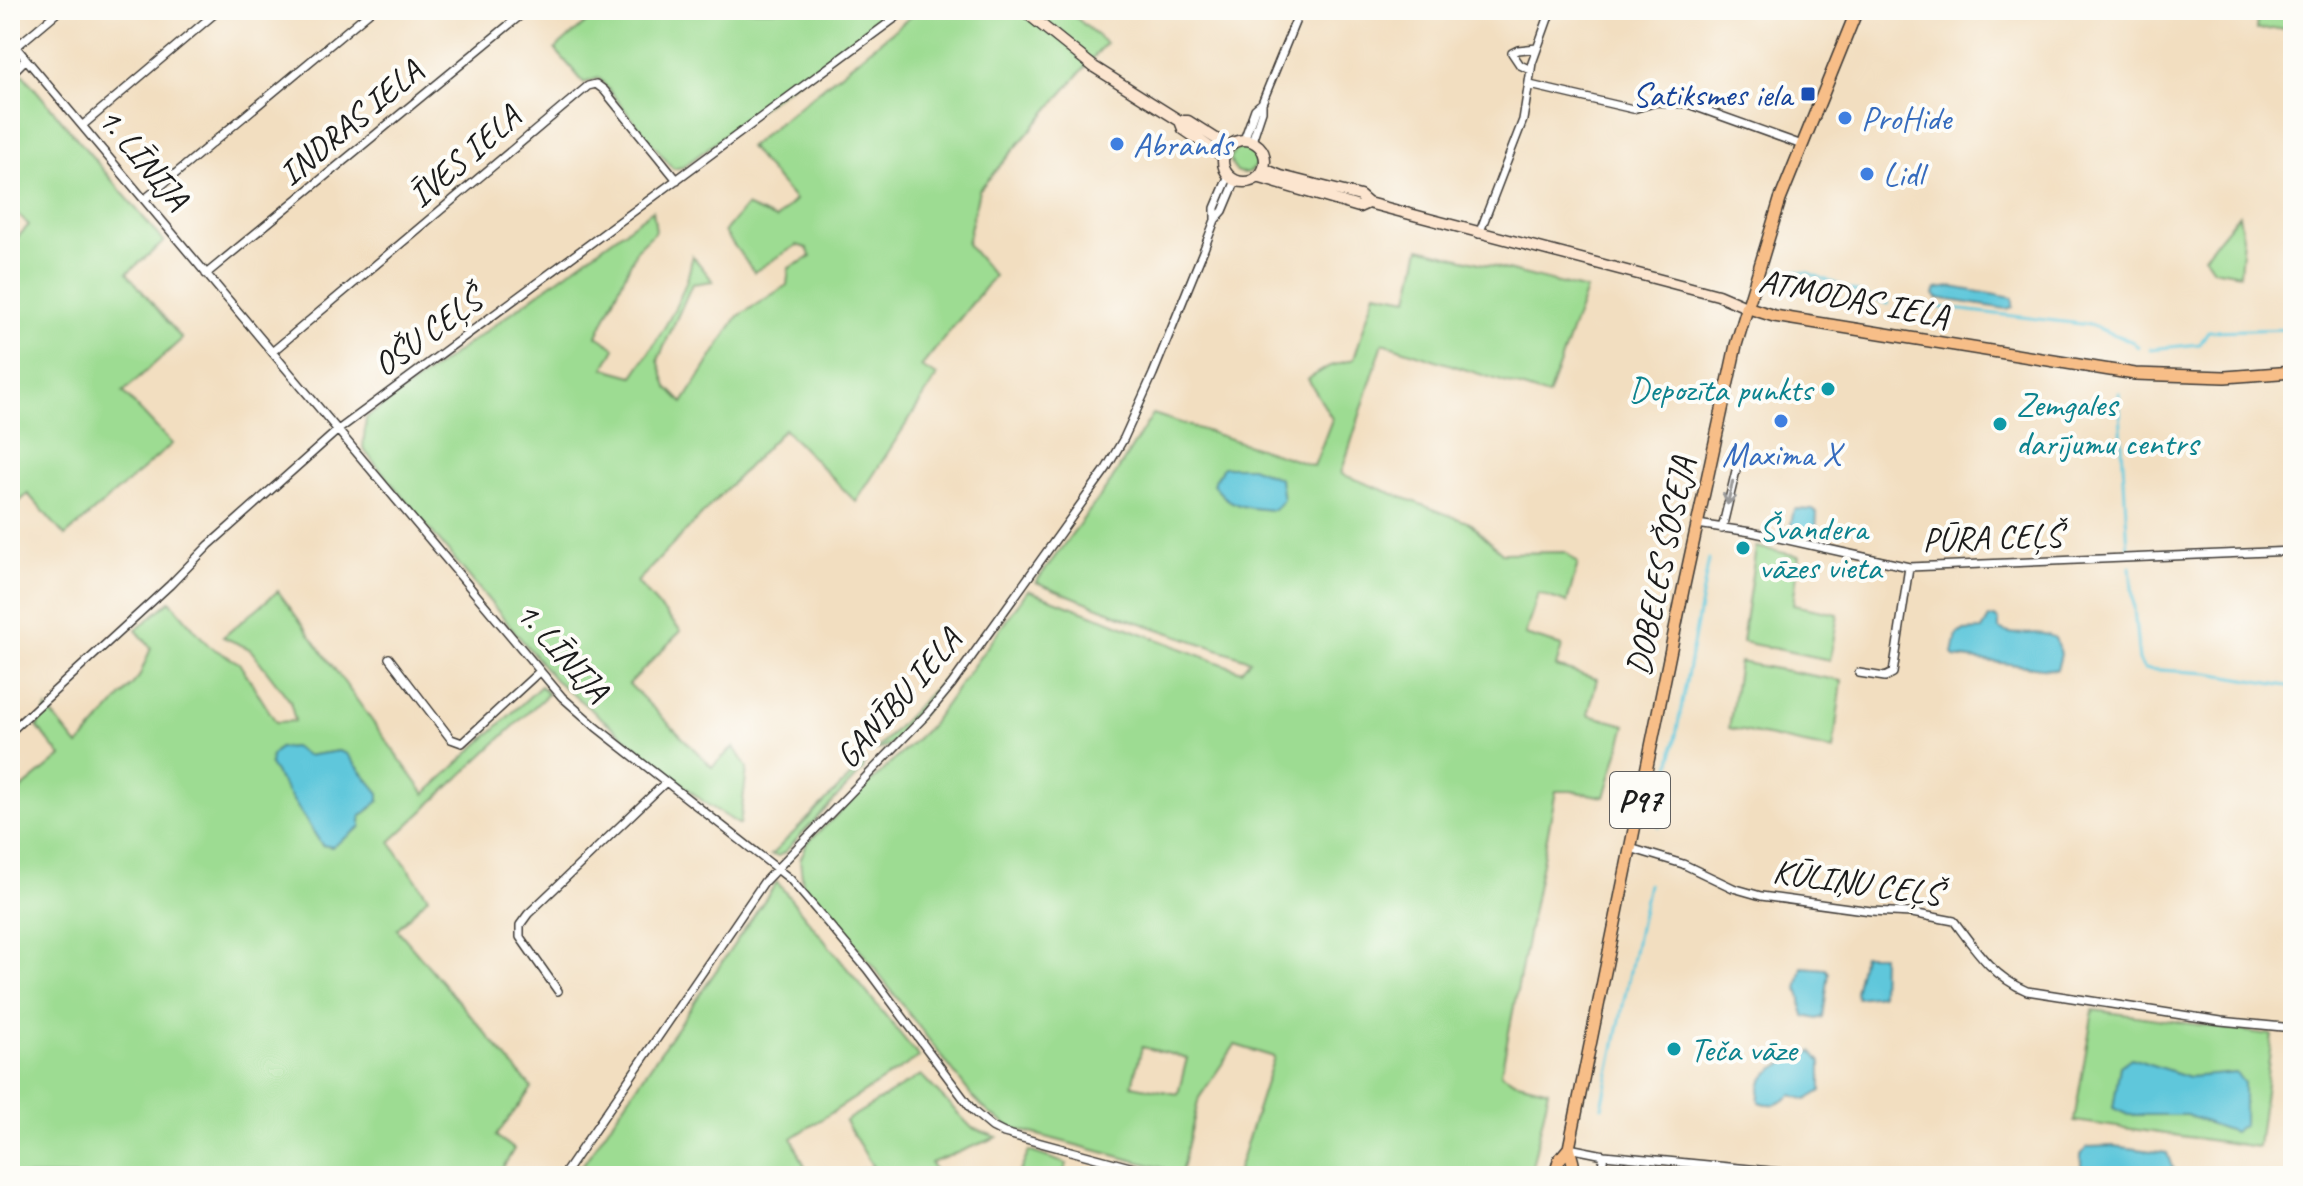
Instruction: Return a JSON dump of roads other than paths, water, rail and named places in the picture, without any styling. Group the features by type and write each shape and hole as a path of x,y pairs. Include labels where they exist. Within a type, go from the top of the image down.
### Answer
{"main road":[{"path":"1023,10 1094,67 1180,121 1183,129 1226,152"},
{"name":"DOBELES ŠOSEJA","path":"1571,1176 1573,1163 1569,1148 1697,524 1746,307 1780,200 1857,10"},
{"path":"1248,141 1262,150 1261,173 1247,182 1233,178 1224,167 1226,152 1248,141"},
{"name":"ATMODAS IELA","path":"1261,173 1359,207 1368,203 1713,294 1782,317 2135,374 2225,377 2293,372"},
{"name":"DOBELES ŠOSEJA","path":"1555,1176 1559,1160 1569,1148"}],"street":[{"path":"13,44 60,10"},
{"path":"83,125 219,10"},
{"path":"145,199 372,10"},
{"name":"INDRAS IELA","path":"206,274 527,10"},
{"name":"OŠU CEĻŠ","path":"10,732 170,585 209,545 338,430 906,10"},
{"path":"1248,141 1300,10"},
{"path":"1479,234 1523,120 1531,70 1551,10"},
{"name":"1. LĪNIJA","path":"13,44 562,697 750,849 777,867 867,969 973,1111 992,1127 1163,1176"},
{"path":"1531,70 1520,65 1512,53 1537,48"},
{"path":"10,75 25,60"},
{"name":"ĪVES IELA","path":"272,352 588,86 596,84 604,90 677,180"},
{"path":"1530,85 1633,109 1657,102 1688,104 1802,145"},
{"name":"GANĪBU IELA","path":"563,1176 777,867 928,713 952,684 1106,469 1148,386 1215,220 1215,208 1233,178"},
{"path":"1722,529 1739,458"},
{"name":"PŪRA CEĻŠ","path":"1697,524 1751,532 1909,567 2293,551"},
{"path":"1859,673 1885,677 1893,673 1909,567"},
{"path":"389,658 451,739 462,743 540,671"},
{"path":"558,991 520,937 520,925 666,782"},
{"name":"KŪLIŅU CEĻŠ","path":"1630,848 1683,864 1733,888 1761,896 1871,911 1912,913 1954,921 1987,965 2010,984 2027,991 2221,1021 2293,1028"},
{"path":"1569,1148 1604,1155 1823,1176"},
{"path":"1600,1176 1604,1155"}],"water":[{"path":"1952,287 2013,298 2013,307 2006,309 1937,298 1934,294 1936,289"},
{"path":"1223,467 1251,467 1280,479 1283,500 1274,510 1232,502 1213,484"},
{"path":"1794,509 1817,513 1813,532 1790,529"},
{"path":"1995,617 1999,621 1999,629 2006,632 2055,638 2061,654 2057,670 1955,657 1957,634 1982,630 1989,618"},
{"path":"294,747 306,756 339,751 347,754 379,793 379,801 361,816 361,827 332,847 322,845 270,765 271,756 279,748"},
{"path":"1863,955 1882,955 1881,995 1857,998 1855,992"},
{"path":"1802,967 1826,969 1829,973 1823,1017 1817,1019 1803,1013 1797,989"},
{"path":"1812,1051 1821,1062 1821,1091 1806,1100 1792,1095 1777,1104 1759,1102 1759,1091 1767,1074 1783,1063"},
{"path":"2131,1058 2189,1077 2236,1073 2244,1083 2244,1124 2233,1132 2186,1115 2128,1115 2113,1108 2120,1066"},
{"path":"2113,1146 2167,1153 2173,1170 2168,1176 2081,1176 2081,1155 2087,1147"}],"waterway":[{"path":"1779,269 1808,273 1888,304"},
{"path":"1910,304 2090,325 2133,342 2138,347"},
{"path":"2150,349 2200,344 2208,331 2293,329"},
{"path":"2119,393 2128,549"},
{"path":"1659,826 1709,559"},
{"path":"2130,567 2139,661 2144,669 2209,673 2293,687"},
{"path":"1602,1107 1648,884"}],"place":[{"name":"Satiksmes iela","path":"1808,94"},
{"name":"ProHide","path":"1845,118"},
{"name":"Abrands","path":"1117,144"},
{"name":"Lidl","path":"1867,174"},
{"name":"Depozīta punkts","path":"1828,389"},
{"name":"Maxima X","path":"1781,421"},
{"name":"Zemgales darījumu centrs","path":"2000,424"},
{"name":"Švandera vāzes vieta","path":"1743,548"},
{"name":"Teča vāze","path":"1674,1049"}]}
